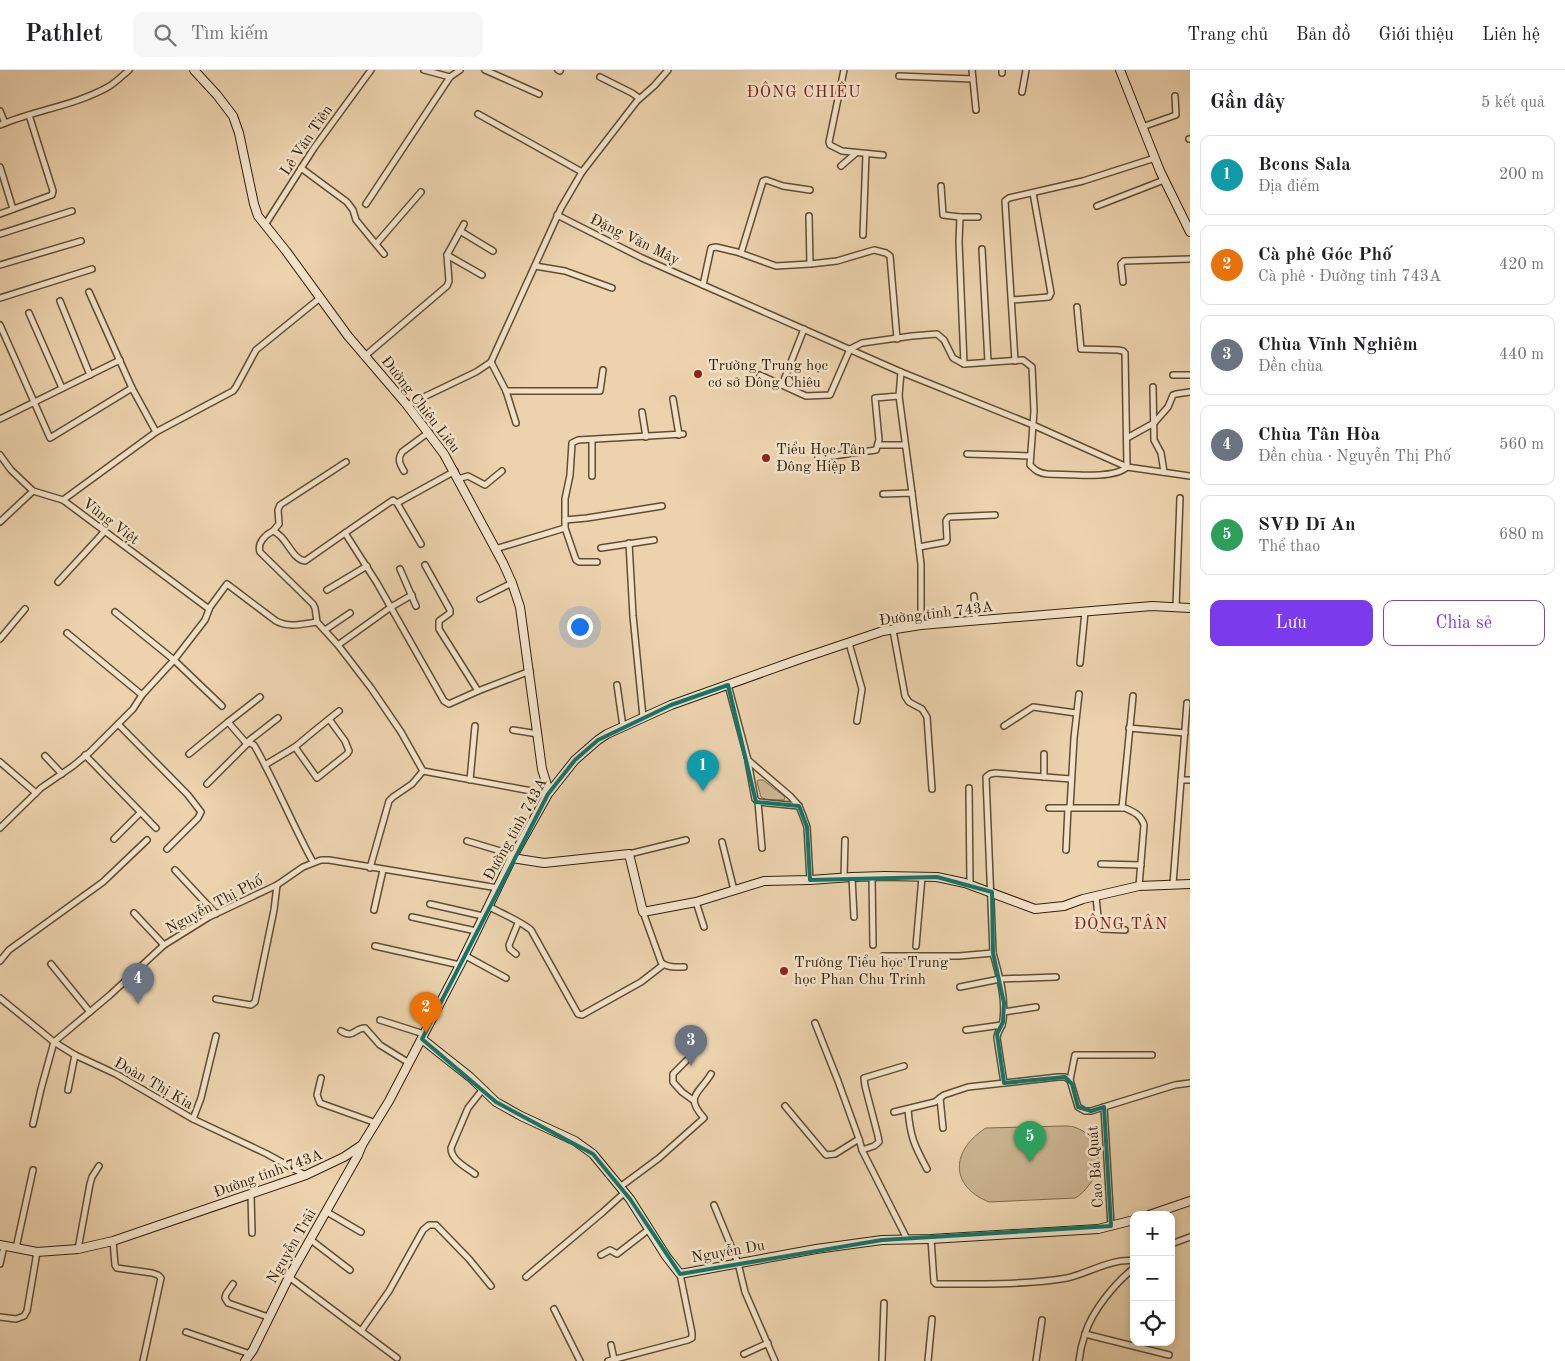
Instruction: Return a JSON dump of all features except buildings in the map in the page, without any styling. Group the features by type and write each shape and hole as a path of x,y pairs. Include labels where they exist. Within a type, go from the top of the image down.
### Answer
{"street":[{"path":"0,111 2,124 71,103 108,87 129,70"},
{"name":"Đường Chiêu Liêu","path":"194,70 233,116 239,133 258,216 348,336 429,432 454,471 512,583 520,607 542,769 548,793"},
{"name":"Lê Văn Tiên","path":"265,226 314,148 371,70"},
{"path":"424,70 450,77"},
{"path":"366,204 450,77 460,70"},
{"path":"485,70 539,94"},
{"path":"407,405 476,372 491,362 557,215 582,172 639,98 654,86 668,70"},
{"path":"844,70 829,142 830,145 838,150 883,155"},
{"path":"972,70 976,110"},
{"path":"1022,92 1026,70"},
{"path":"1120,70 1164,180 1190,232"},
{"path":"899,76 973,79"},
{"path":"600,77 639,98"},
{"path":"1142,127 1176,115 1175,96"},
{"path":"478,114 582,172"},
{"path":"0,214 52,195 53,191 29,115"},
{"path":"840,166 856,153"},
{"path":"863,235 866,154"},
{"path":"1016,361 1005,201 1009,198 1083,181 1155,158"},
{"path":"0,167 13,209"},
{"path":"301,168 347,202 353,210 356,220 384,254"},
{"path":"741,253 763,181 766,180 783,186 810,190"},
{"path":"1097,206 1164,180"},
{"path":"941,186 942,213 948,216 978,217"},
{"path":"376,244 421,192"},
{"path":"1012,300 1049,297 1051,293 1033,193"},
{"path":"0,234 72,211"},
{"name":"Đặng Văn Mây","path":"557,215 642,258 703,285 901,372 1033,425 1127,467"},
{"path":"809,216 810,264"},
{"path":"960,217 959,242 964,364"},
{"path":"365,356 447,286 449,281 448,255 464,224"},
{"path":"460,231 493,251"},
{"path":"0,265 80,241"},
{"path":"703,285 711,248 716,247 741,253 776,266 837,261 871,250 886,253 890,256 897,339"},
{"path":"982,249 988,362"},
{"path":"448,255 482,275"},
{"path":"1123,282 1122,264 1124,261 1190,259"},
{"path":"535,266 564,271 612,288"},
{"path":"0,298 92,270"},
{"path":"89,292 132,388 156,432"},
{"path":"63,500 156,432 233,391 256,350 320,298"},
{"path":"60,301 90,375"},
{"path":"1076,307 1081,349 1118,350 1125,353 1127,467"},
{"path":"28,313 62,388"},
{"path":"0,325 48,437 52,438 132,388"},
{"path":"782,385 804,329"},
{"path":"760,375 806,396 830,395 850,349 862,343 937,334 944,340 952,358 964,364 1023,360 1032,367 1034,411 1030,465 1039,473 1109,475 1122,471 1127,467 1190,476"},
{"path":"0,419 120,360"},
{"path":"491,362 506,391 516,423"},
{"path":"506,391 600,391 603,370"},
{"path":"901,372 899,396 921,564 921,625"},
{"path":"1173,375 1190,375"},
{"path":"1153,387 1154,440 1161,453 1164,472"},
{"path":"1127,438 1154,423 1168,407 1173,396 1190,392"},
{"path":"818,458 876,450 879,440 875,398 899,396"},
{"path":"597,562 578,562 576,560 565,528 565,499 570,475 572,443 578,440 681,435 673,399"},
{"path":"642,412 646,437"},
{"path":"404,471 399,462 402,452 429,432"},
{"path":"592,440 592,476"},
{"path":"878,445 906,445"},
{"path":"967,454 1030,456"},
{"name":"Vũng Việt","path":"0,455 11,470 33,491 63,500 209,609"},
{"path":"346,462 280,505 278,510 280,524 259,545 260,552 310,600 315,608 317,622 338,645 401,732 423,771 548,793"},
{"path":"458,479 468,476 485,485 502,470"},
{"path":"397,503 454,471"},
{"path":"0,522 33,491"},
{"path":"883,494 912,493"},
{"path":"1176,607 1180,498"},
{"path":"273,531 279,534 302,562 308,560 392,500 397,503 421,544"},
{"path":"565,520 662,506"},
{"path":"919,547 946,542 946,522 949,518 995,515"},
{"path":"495,549 565,528"},
{"path":"58,582 105,531"},
{"path":"345,533 367,566 444,701 449,704 530,671"},
{"path":"601,548 654,540"},
{"path":"628,544 643,717"},
{"path":"425,565 450,610 450,613 439,621 439,629 478,691"},
{"path":"327,590 367,566"},
{"path":"400,569 416,606"},
{"path":"480,599 512,583"},
{"path":"0,828 36,793 85,755 133,709 205,620 209,609 227,584 282,625 289,626 317,622"},
{"path":"338,645 391,607 412,595"},
{"path":"974,596 976,621"},
{"name":"Đường tỉnh 743A","path":"2,1246 37,1252 78,1249 113,1241 306,1175 344,1157 362,1145 423,1037 513,856 548,793 575,760 598,740 671,704 883,631 921,625 1152,606 1190,608"},
{"path":"0,639 25,609"},
{"path":"115,612 174,660 222,706"},
{"path":"1080,663 1085,612"},
{"path":"325,630 350,613"},
{"path":"893,630 905,696 909,702 922,710 927,716 932,789"},
{"path":"67,632 142,696"},
{"path":"849,643 862,689 857,721"},
{"path":"617,684 623,727"},
{"path":"728,685 748,760 755,799 758,802 762,848"},
{"path":"1066,850 1076,712 1080,694"},
{"path":"1122,808 1133,696"},
{"path":"189,754 260,697"},
{"path":"1173,884 1185,733 1188,723 1187,703"},
{"path":"1004,726 1033,707 1076,712"},
{"path":"265,765 295,747 339,711"},
{"path":"207,784 246,744 278,718"},
{"path":"295,747 317,778 348,754 345,741 329,719"},
{"path":"228,722 246,744"},
{"path":"118,724 188,796 201,812 198,818 167,849"},
{"path":"470,780 476,726"},
{"path":"1129,728 1185,733"},
{"path":"512,730 538,734"},
{"path":"246,744 254,745 294,828 313,862 329,860 498,888"},
{"path":"1044,754 1044,777"},
{"path":"85,755 156,828"},
{"path":"45,756 62,774"},
{"path":"1183,757 1190,758"},
{"path":"748,760 799,806 806,827 810,880"},
{"path":"0,762 36,793"},
{"path":"370,868 389,801 412,784 423,771"},
{"path":"1004,1083 997,1038 1004,1012 1000,979 993,953 986,778 990,774 995,773 1071,779"},
{"path":"1181,780 1190,780"},
{"path":"969,788 970,884"},
{"path":"758,802 799,806"},
{"path":"1049,808 1122,808 1135,812 1142,818 1144,825 1139,886"},
{"path":"114,840 140,813"},
{"path":"0,961 10,950 103,882 147,840"},
{"path":"467,841 513,856 544,863 628,854 686,840"},
{"path":"845,840 854,917"},
{"path":"722,842 734,890"},
{"path":"628,854 643,912 663,965"},
{"name":"Nguyễn Thị Phố","path":"54,1042 164,945 216,914 277,885 313,862"},
{"path":"1100,864 1141,865"},
{"path":"175,870 216,914"},
{"path":"374,910 383,870"},
{"path":"643,912 696,902 764,881 872,876 937,877 970,884 1035,909 1064,906 1139,886 1190,884"},
{"path":"872,876 873,945"},
{"path":"916,946 922,877"},
{"path":"216,999 245,1005 251,1005 255,1002 274,910 277,885"},
{"path":"1096,896 1099,927 1102,929 1125,930"},
{"path":"696,902 704,927"},
{"path":"430,904 483,916"},
{"path":"488,906 518,923 524,924 531,930 578,1014 582,1014 641,982 663,965 684,967"},
{"path":"134,913 164,945"},
{"path":"412,918 476,931"},
{"path":"516,954 510,949 509,945 518,923"},
{"path":"375,946 460,965"},
{"path":"883,956 959,956 993,953"},
{"path":"464,955 506,978"},
{"path":"52,964 90,1012"},
{"path":"960,987 1000,979 1056,976"},
{"name":"Đoàn Thị Kia","path":"0,998 54,1042 75,1055 116,1074 193,1119 306,1175"},
{"path":"1004,1012 1036,1008"},
{"name":"Nguyễn Du","path":"380,1020 423,1037 496,1102 576,1141 593,1154 622,1190 680,1274 816,1249 882,1240 931,1239 1098,1228 1130,1221"},
{"path":"815,1023 862,1150 907,1239"},
{"path":"966,1030 1002,1025"},
{"path":"341,1031 351,1035 365,1028 380,1045 409,1063"},
{"path":"193,1119 201,1098 216,1036"},
{"path":"33,1124 54,1042"},
{"path":"68,1090 75,1055"},
{"path":"1152,1055 1075,1055 1070,1080 1078,1107 1084,1111 1091,1111 1175,1085 1190,1083"},
{"path":"526,1277 603,1212 622,1190 704,1118 696,1110 693,1100 673,1082 674,1074 686,1061"},
{"path":"862,1150 879,1142 864,1078 904,1066"},
{"path":"693,1100 711,1074"},
{"path":"894,1112 934,1102 948,1094 968,1087 1058,1077 1065,1077 1070,1080"},
{"path":"322,1078 317,1095 320,1103 376,1123"},
{"path":"475,1174 454,1158 450,1148 465,1114 483,1089"},
{"path":"940,1098 943,1128"},
{"path":"785,1106 826,1155 835,1154 859,1139"},
{"name":"Cao Bá Quát","path":"1104,1107 1111,1226"},
{"path":"908,1110 909,1129 913,1143 927,1169"},
{"name":"Nguyễn Trãi","path":"247,1358 289,1277 358,1156 362,1145"},
{"path":"78,1249 90,1184 99,1166"},
{"path":"16,1248 33,1170"},
{"path":"251,1195 252,1233"},
{"path":"1161,1211 1190,1201"},
{"path":"714,1205 738,1263 746,1292 775,1361"},
{"path":"327,1212 361,1232"},
{"path":"361,1331 389,1291 423,1230 429,1224 436,1224 491,1286"},
{"path":"601,1255 610,1250 617,1254 648,1230"},
{"path":"1175,1243 1190,1237"},
{"path":"931,1239 934,1282 936,1284 1044,1281 1081,1274 1124,1260 1130,1261"},
{"path":"311,1240 350,1270"},
{"path":"113,1241 115,1265 117,1268 152,1273 161,1278 143,1361"},
{"path":"0,1264 2,1246"},
{"path":"0,1317 16,1319 24,1316 27,1311 37,1252"},
{"path":"1079,1361 1085,1334 1098,1309 1130,1272"},
{"path":"611,1345 611,1360 692,1338 680,1274"},
{"path":"289,1277 397,1358"},
{"path":"233,1284 226,1294 225,1298 228,1303 268,1317"},
{"path":"882,1361 884,1303"},
{"path":"554,1309 580,1361"},
{"path":"928,1361 932,1319"},
{"path":"1036,1361 1042,1320"},
{"path":"186,1332 247,1358"},
{"path":"1085,1334 1169,1355"},
{"path":"744,1354 768,1343"}],"highlighted area":[{"path":"728,685 756,802 799,806 807,827 810,880 937,877 992,892 993,953 1004,1003 1003,1022 997,1034 1004,1083 1065,1077 1072,1084 1078,1107 1091,1111 1104,1107 1111,1226 882,1240 680,1274 630,1199 593,1154 496,1102 422,1039 548,794 575,760 598,740 671,705"}],"shaded area":[{"path":"758,780 763,780 784,796 784,800 766,800 761,797"},
{"path":"1063,1126 1083,1131 1090,1137 1097,1152 1097,1169 1094,1177 1084,1191 1075,1198 989,1202 976,1195 967,1187 961,1177 959,1167 966,1147 974,1137 986,1128"}],"place":[{"name":"Trường Trung học cơ sở Đông Chiêu","path":"698,374"},
{"name":"Tiểu Học Tân Đông Hiệp B","path":"766,458"},
{"name":"Bcons Sala","path":"703,791"},
{"name":"Trường Tiểu học Trung học Phan Chu Trinh","path":"784,971"},
{"name":"Chùa Tân Hòa","path":"138,1004"},
{"name":"Cà phê Góc Phố","path":"426,1033"},
{"name":"Chùa Vĩnh Nghiêm","path":"691,1066"},
{"name":"SVĐ Dĩ An","path":"1030,1162"}],"district":[{"name":"ĐÔNG CHIÊU","path":"804,91"},
{"name":"ĐÔNG TÂN","path":"1121,923"}]}
